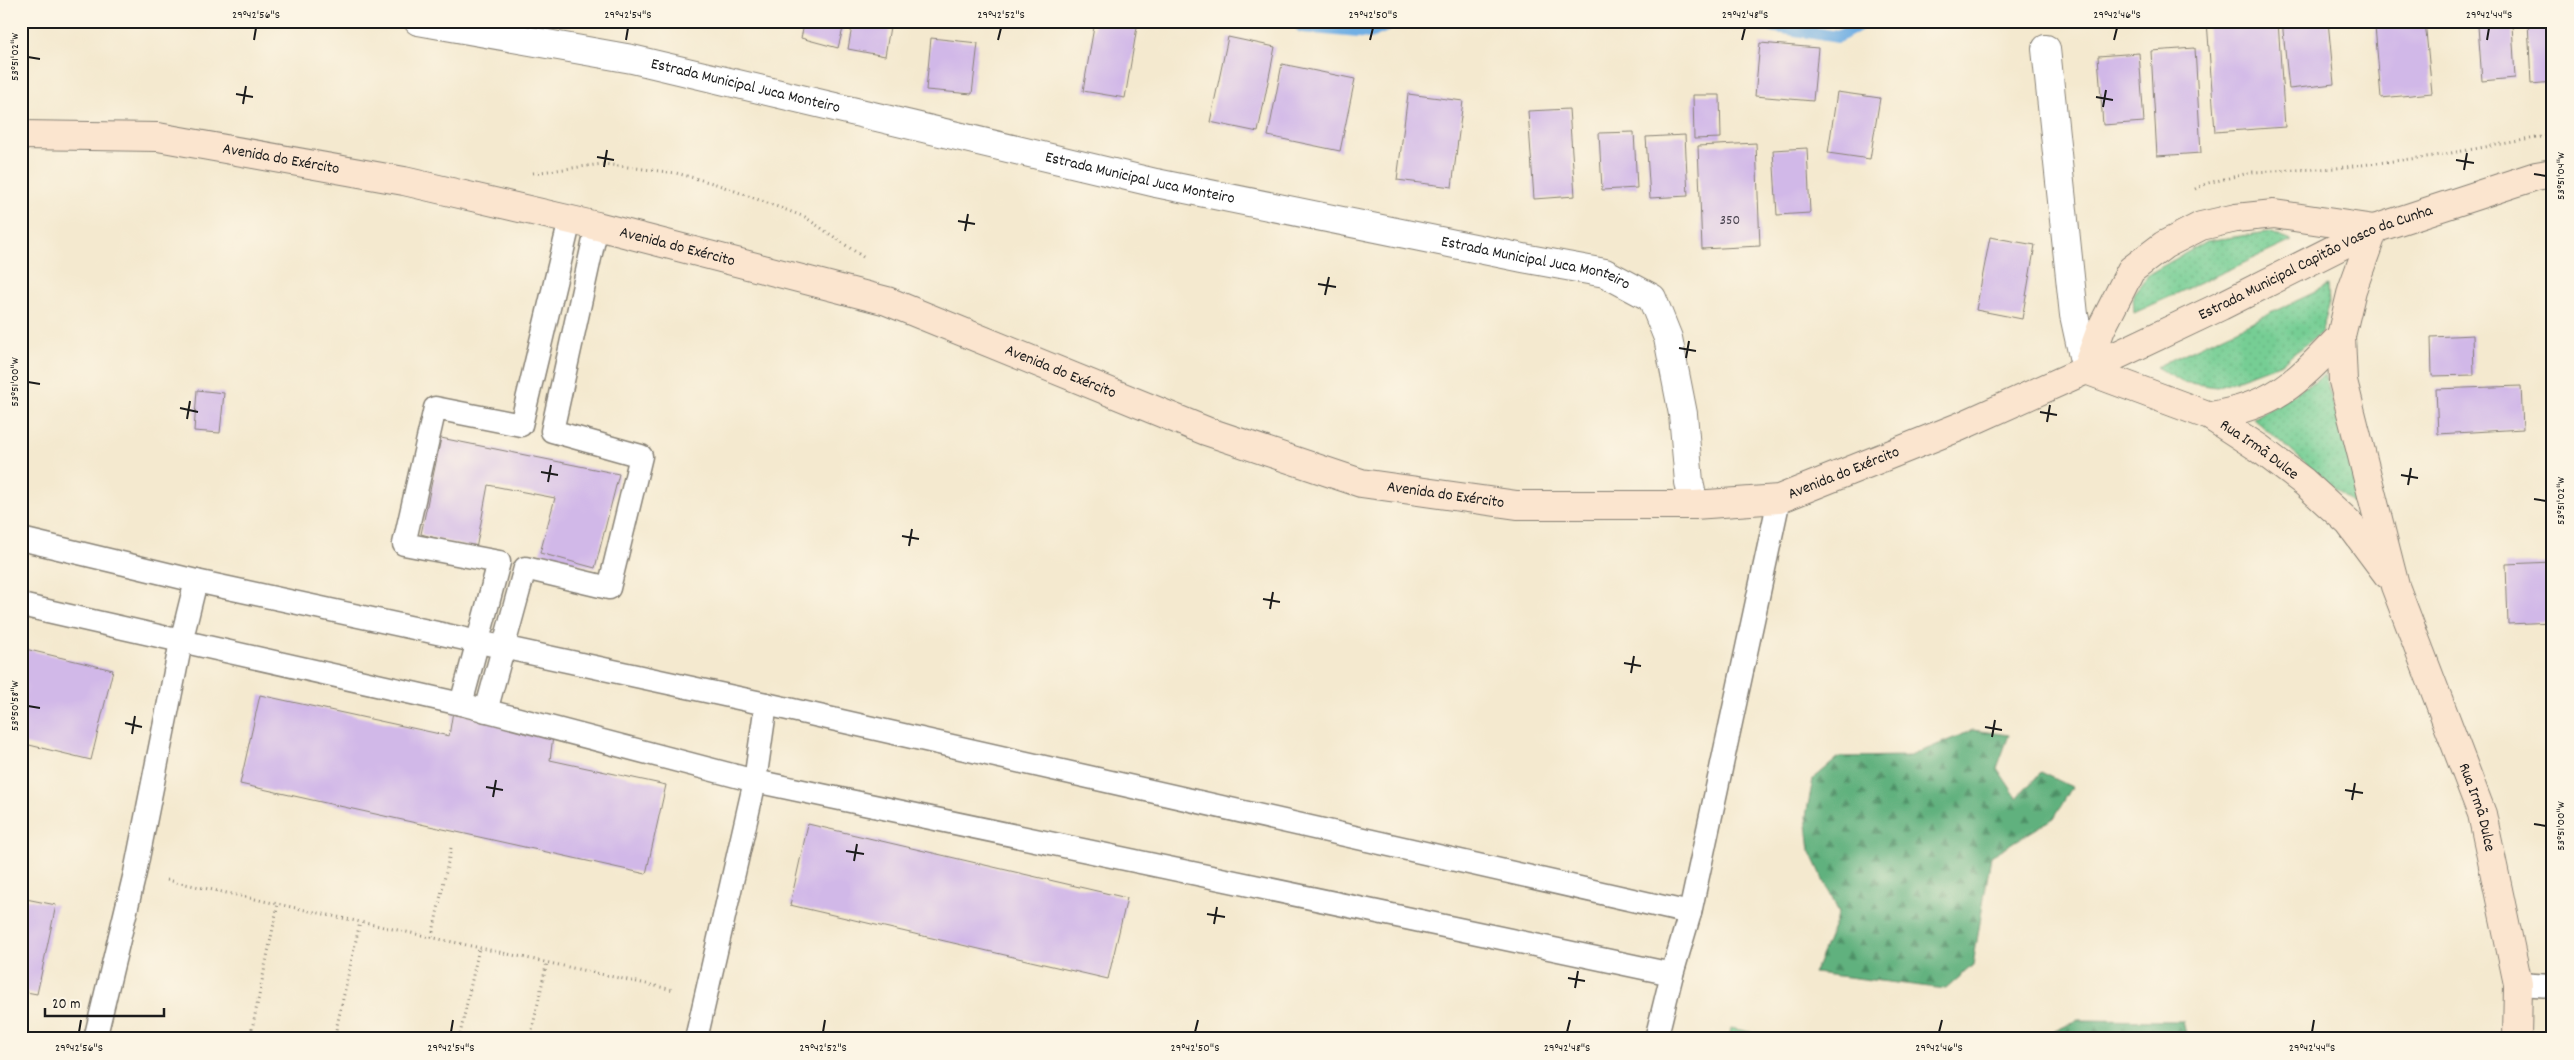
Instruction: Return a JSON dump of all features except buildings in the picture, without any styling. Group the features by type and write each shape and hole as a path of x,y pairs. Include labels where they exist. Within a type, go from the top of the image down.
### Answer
{"street":[{"name":"Estrada Municipal Juca Monteiro","path":"418,21 632,59 1156,183 1605,273 1652,298 1668,338 1683,414 1689,482 1694,505"},
{"path":"2046,49 2074,315 2086,370"},
{"name":"Avenida do Exército","path":"21,135 158,137 404,181 597,226 887,301 1206,431 1360,483 1517,504 1694,505 1779,499 1959,427 2086,370"},
{"name":"Estrada Municipal Capitão Vasco da Cunha","path":"2086,370 2374,230 2536,176 2553,173"},
{"path":"2086,370 2101,329 2131,270 2164,245 2201,226 2236,218 2274,214 2374,230"},
{"name":"Rua Irmã Dulce","path":"2374,230 2352,290 2341,336 2344,381 2395,586 2482,814 2518,984 2517,1039"},
{"path":"2210,416 2268,400 2303,376 2341,336"},
{"name":"Rua Irmã Dulce","path":"2086,370 2210,416 2259,448 2297,477 2349,523 2395,586"}],"lane":[{"path":"461,704 499,562 404,544 435,408 521,425 570,220"},
{"path":"486,711 502,646 525,568 609,588 641,456 552,431 597,226"},
{"path":"1656,1039 1690,913 1779,499"},
{"path":"21,539 196,581 766,704 1690,913"},
{"path":"95,1039 135,873 181,642 196,581"},
{"path":"21,605 461,704 755,781 1672,974"},
{"path":"696,1039 755,781 766,704"},
{"path":"2518,984 2553,986"}],"path":[{"path":"2192,191 2208,183 2253,172 2337,168 2434,156 2553,135"},
{"path":"523,173 542,173 603,164 676,173 716,184 805,218 868,262"},
{"path":"432,937 451,848"},
{"path":"135,873 706,997"},
{"path":"250,1039 278,904"},
{"path":"334,1039 360,922"},
{"path":"460,1039 479,948"},
{"path":"530,1039 547,962"}],"green space":[{"path":"2268,232 2292,241 2134,313 2133,294 2149,274 2207,241"},
{"path":"2328,286 2329,306 2321,333 2282,363 2217,387 2182,382 2156,367"},
{"path":"2325,375 2364,514 2253,418"},
{"path":"1973,730 2009,735 1997,768 2017,798 2041,772 2072,787 2054,818 1991,856 1973,965 1946,989 1814,973 1839,913 1810,850 1806,816 1813,779 1839,757 1910,756"},
{"path":"2078,1020 2183,1021 2187,1039 2038,1039"},
{"path":"1731,1028 1781,1039 1729,1039"}],"waterway":[{"path":"1295,21 1302,27 1370,33 1398,21"},
{"path":"1739,21 1838,37 1866,21"}]}
